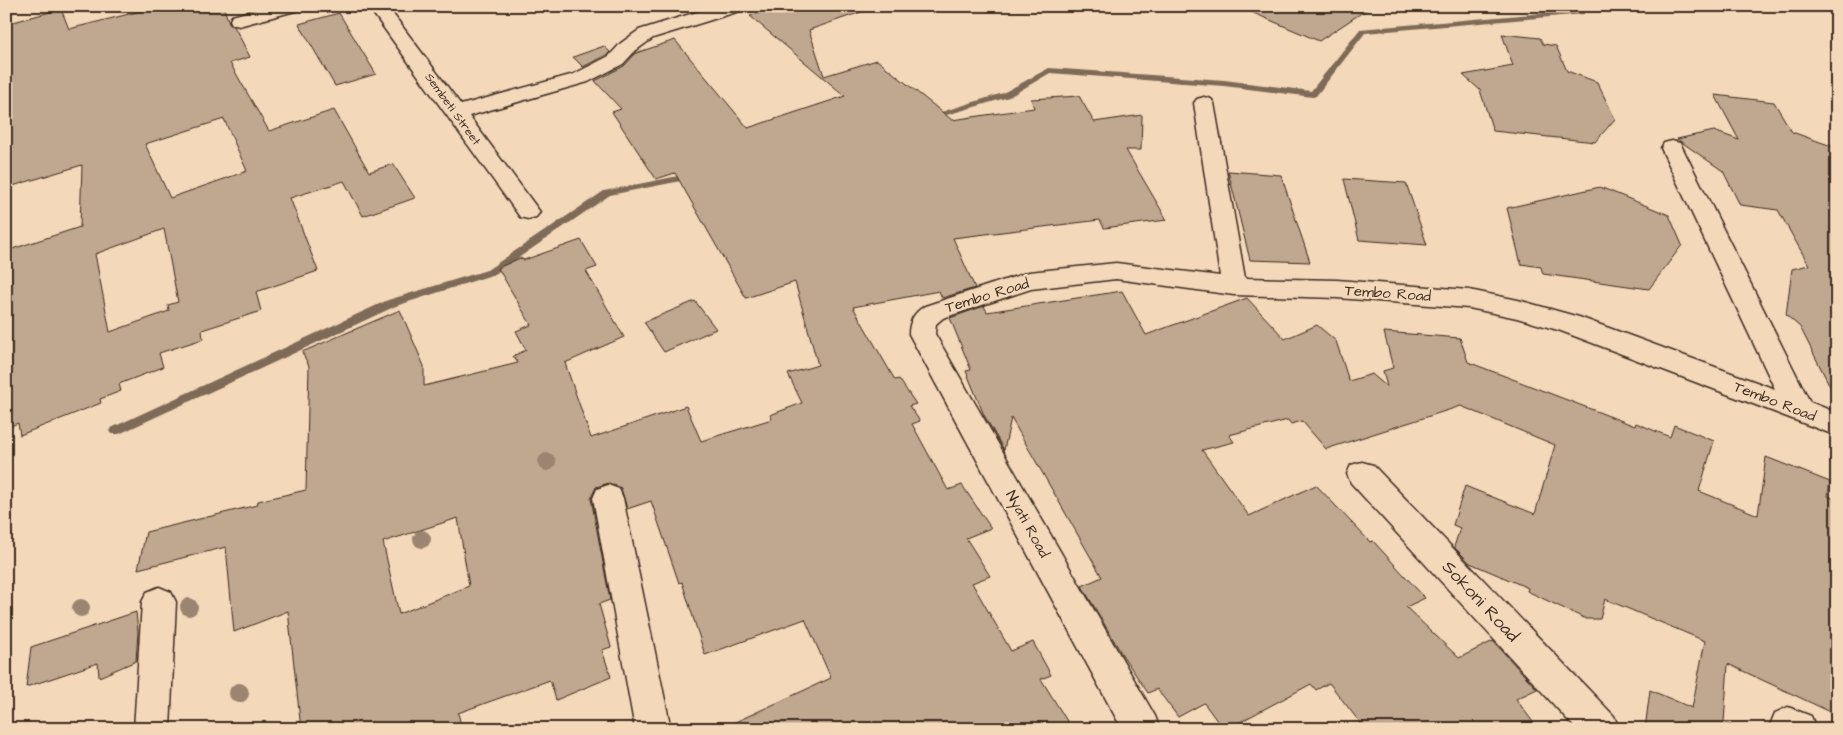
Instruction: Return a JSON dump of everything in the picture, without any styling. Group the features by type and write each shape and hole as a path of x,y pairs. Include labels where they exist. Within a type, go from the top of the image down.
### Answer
{"street":[{"path":"239,20 292,6"},
{"name":"Sembeti Street","path":"377,6 528,212"},
{"path":"456,113 581,78 616,60 628,46 646,34 736,6"},
{"path":"1204,103 1234,286"},
{"path":"1672,148 1799,409"},
{"name":"Tembo Road","path":"925,318 947,307 1029,281 1116,271 1234,286 1337,289 1460,298 1518,309 1570,324 1799,409 1837,426"},
{"name":"Nyati Road","path":"925,318 922,325 922,334 1142,729"},
{"name":"Sokoni Road","path":"1362,474 1601,729"},
{"path":"608,498 653,729"},
{"path":"152,729 159,602"}],"building":[{"path":"161,6 223,6 230,25 234,26 250,57 230,63 269,131 334,110 369,172 393,164 415,198 363,216 344,181 290,198 318,271 256,292 261,311 202,330 203,339 159,353 163,367 119,384 121,391 100,399 101,403 20,435 18,423 6,428 6,251 80,227 82,165 6,188 6,24 61,9 69,29","holes":["224,119 247,171 170,198 145,144","164,229 178,302 168,305 169,311 110,332 95,254"]},
{"path":"779,6 863,6 864,11 809,30 824,76 877,60 952,120 1034,108 1031,99 1079,96 1094,122 1142,115 1141,150 1126,150 1167,220 1104,228 1100,220 953,238 975,288 942,298 939,291 853,307 895,380 899,379 916,404 909,406 920,421 912,424 948,490 962,485 991,528 966,538 990,576 972,583 1011,651 1033,642 1051,675 1041,679 1072,729 720,729 831,678 805,619 705,655 682,582 679,583 651,501 627,509 621,488 609,483 596,487 591,498 610,600 599,604 611,647 602,650 611,677 556,700 550,680 458,713 462,729 301,729 288,611 234,632 226,547 138,569 146,532 257,505 258,501 306,490 309,366 302,352 400,310 424,366 424,386 518,363 513,356 526,350 516,331 531,325 498,268 520,258 524,260 581,240 597,267 586,271 624,337 565,363 591,438 686,406 701,441 772,419 770,415 802,403 788,374 818,365 795,282 746,298 675,173 656,179 612,112 621,109 595,81 624,66 636,53 675,40 748,128 845,96 750,16","holes":["458,518 469,586 399,614 383,542"]},
{"path":"1237,6 1372,6 1319,41"},
{"path":"339,13 376,74 335,86 299,24"},
{"path":"1502,34 1540,38 1543,44 1556,46 1567,71 1597,82 1615,119 1595,142 1493,131 1480,90 1463,75 1513,66"},
{"path":"604,46 610,52 608,54 583,67 573,57"},
{"path":"1715,95 1774,102 1792,132 1837,148 1837,400 1800,327 1786,315 1792,269 1809,265 1778,210 1740,205 1723,171 1677,139 1714,131 1739,140"},
{"path":"1228,171 1281,175 1310,262 1250,260"},
{"path":"1344,179 1406,183 1427,245 1359,240"},
{"path":"1600,187 1669,215 1682,245 1649,289 1543,274 1541,267 1521,264 1507,208"},
{"path":"1122,291 1146,335 1247,298 1285,339 1317,325 1336,341 1349,381 1372,374 1387,387 1383,371 1393,368 1384,332 1460,338 1468,362 1635,426 1636,423 1670,437 1674,425 1714,441 1699,491 1758,515 1766,457 1830,482 1828,496 1837,500 1837,715 1728,664 1724,722 1739,729 1645,729 1650,690 1692,708 1705,641 1605,599 1600,619 1586,619 1527,591 1528,588 1470,563 1454,547 1460,528 1453,525 1465,486 1535,514 1555,445 1461,406 1326,449 1302,421 1291,424 1288,420 1229,435 1234,442 1202,450 1249,516 1316,485 1370,542 1373,541 1425,598 1406,607 1459,658 1493,641 1537,689 1516,699 1538,729 1365,729 1329,683 1316,690 1311,684 1227,729 1223,729 1204,703 1178,717 1157,689 1148,693 1123,656 1082,586 1102,577 1011,418 1004,450 984,415 966,371 971,370 950,318 984,306 987,312"},
{"path":"695,301 716,329 664,352 644,322"},
{"path":"136,612 138,632 136,661 99,677 98,663 26,687 31,647"}],"waterway":[{"path":"929,117 1006,95 1049,70 1224,83 1313,94 1363,31 1581,12 1580,6"},
{"path":"115,431 392,303 491,272 607,193 693,176"}]}
